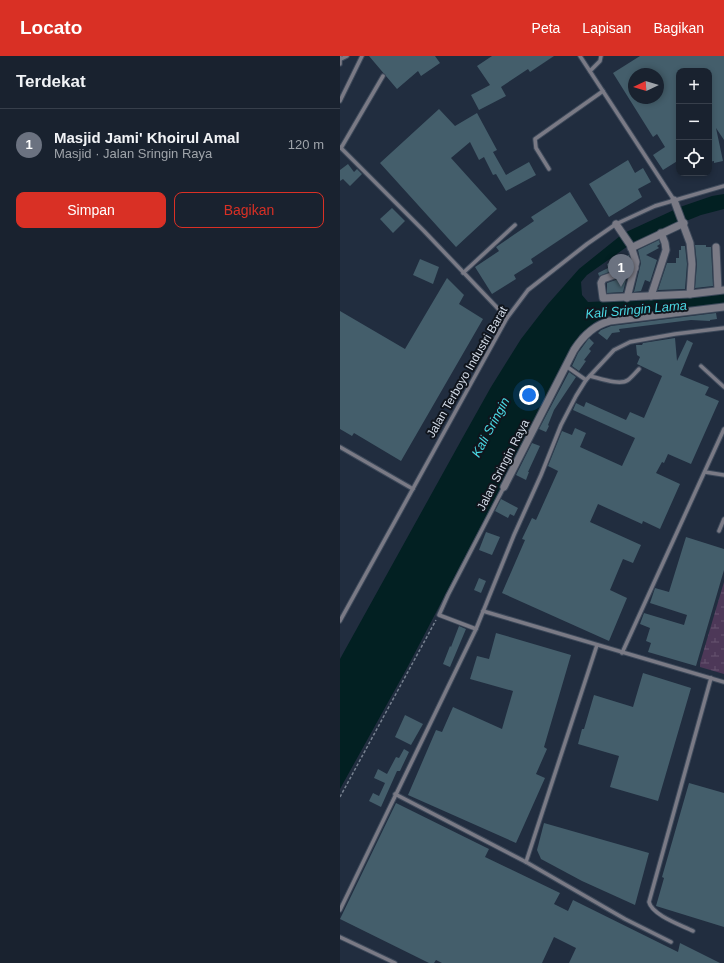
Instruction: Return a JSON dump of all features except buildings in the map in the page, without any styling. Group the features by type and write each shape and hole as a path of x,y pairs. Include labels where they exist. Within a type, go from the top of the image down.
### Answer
{"street":[{"path":"676,202 692,252 690,294"},
{"path":"631,247 683,222"},
{"path":"618,226 631,247 636,262 627,298"},
{"path":"651,296 666,250 666,243 661,233"},
{"path":"635,268 602,281 603,298 690,294 721,290 716,247"},
{"name":"Jalan Sringin Raya","path":"504,486 581,339 591,330 606,322 658,314 724,307"}],"lane":[{"path":"340,64 340,58 347,56"},
{"path":"340,101 362,56"},
{"path":"580,56 676,202"},
{"path":"590,71 600,61 601,56"},
{"path":"383,76 340,147 507,318"},
{"path":"548,169 536,148 535,139 603,90"},
{"name":"Jalan Terboyo Industri Barat","path":"340,620 507,318 528,290 582,248 655,206 676,202 724,186"},
{"path":"463,272 514,225"},
{"path":"340,910 476,629 561,425 586,380 614,350 630,342 675,334 724,328"},
{"path":"566,366 586,380"},
{"path":"701,366 724,387"},
{"path":"590,376 618,383 627,381 639,369"},
{"path":"622,653 724,429"},
{"path":"340,447 413,489"},
{"path":"704,472 724,475"},
{"name":"Jalan Sringin Raya","path":"439,614 504,486"},
{"path":"719,531 724,519"},
{"path":"483,611 724,682"},
{"path":"439,614 476,629"},
{"path":"526,862 596,645"},
{"path":"693,931 657,913 649,902 711,678"},
{"path":"395,794 526,862 625,919 671,942"},
{"path":"340,937 395,963"}],"path":[{"path":"340,798 439,614"}],"green space":[{"path":"724,582 724,674 700,667 700,663"}],"water":[{"path":"724,194 724,209 701,215 686,221 680,207 712,196"},
{"path":"676,209 681,222 631,244 624,233"},
{"path":"620,236 628,246 587,275 581,282 582,295 588,302 703,297 724,293 724,304 607,316 595,322 580,334 562,366 518,455 407,668 340,789 340,659 491,387 521,339 548,304 579,269"}],"place":[{"name":"Masjid Jami' Khoirul Amal","path":"621,287"}],"water label":[{"name":"Kali Sringin Lama","path":"636,309"},
{"name":"Kali Sringin","path":"490,427"}]}
